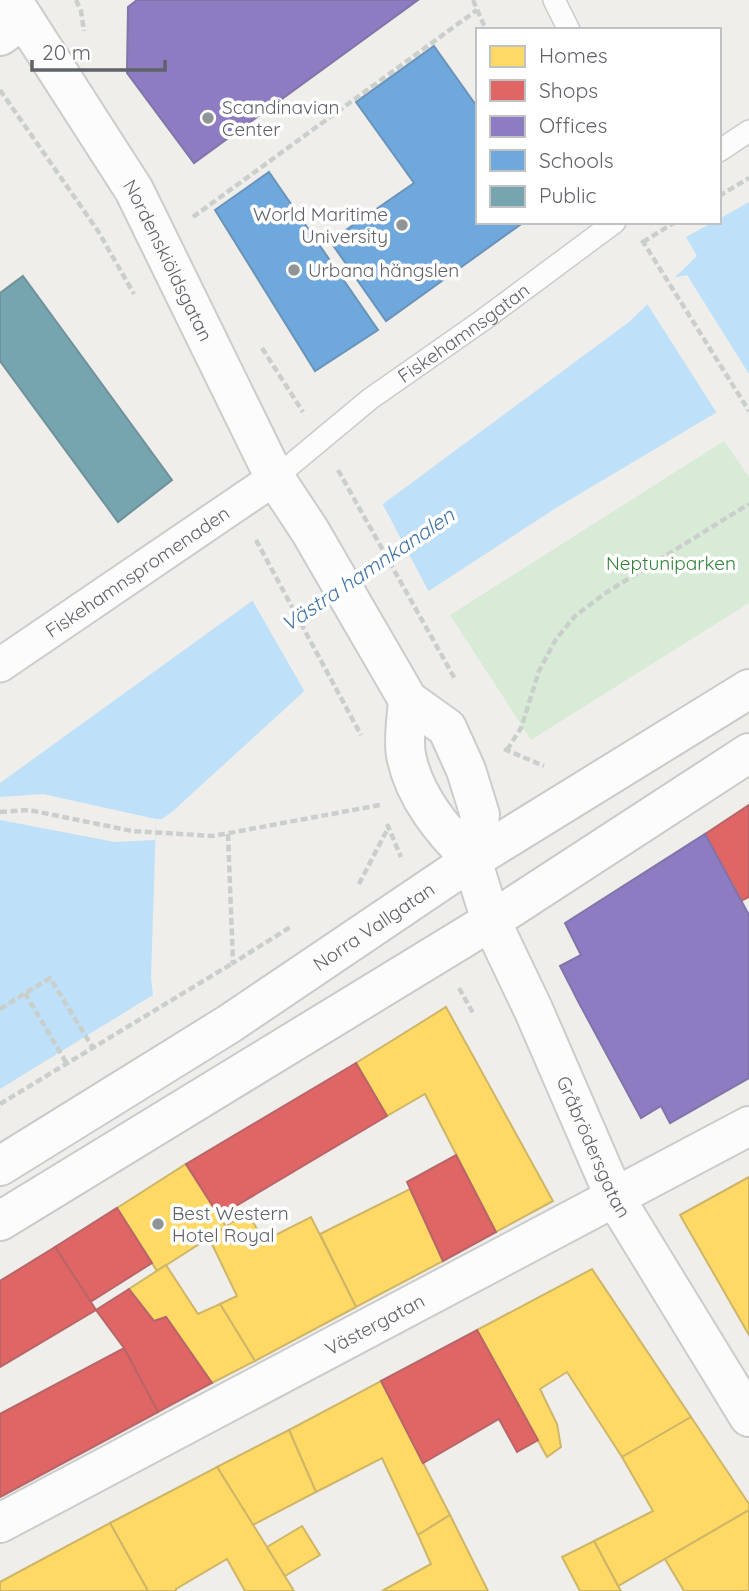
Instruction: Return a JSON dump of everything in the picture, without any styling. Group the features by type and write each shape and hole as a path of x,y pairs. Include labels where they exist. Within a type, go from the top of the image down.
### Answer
{"street":[{"name":"Nordenskiöldsgatan","path":"12,18 134,190 275,478 310,531 408,700"},
{"name":"Fiskehamnspromenaden","path":"0,665 275,478"},
{"name":"Norra Vallgatan","path":"0,1166 229,1024 472,860 749,689"},
{"name":"Gråbrödersgatan","path":"408,700 405,753 418,789 443,831 472,860 491,920 533,1009 615,1198 749,1417"},
{"name":"Gråbrödersgatan","path":"408,700 447,728 466,770 480,815 472,860"},
{"path":"0,1221 491,920 749,753"},
{"name":"Västergatan","path":"0,1523 749,1126"}],"lane":[{"path":"555,0 568,28"},
{"path":"721,150 749,131"},
{"name":"Fiskehamnsgatan","path":"275,478 370,399 611,225"}],"path":[{"path":"472,0 485,28"},
{"path":"200,229 193,217 477,10"},
{"path":"0,90 98,230 137,299"},
{"path":"721,195 749,178"},
{"path":"672,224 643,241 749,411"},
{"path":"256,338 320,439"},
{"path":"354,499 453,674"},
{"path":"239,502 264,557 354,720"},
{"path":"506,750 521,728 540,671 555,639 575,616 607,592 749,503"},
{"path":"0,812 29,810 132,831 213,836 372,808"},
{"path":"228,834 233,963"},
{"path":"348,891 359,884"},
{"path":"0,1104 302,920"},
{"path":"0,1009 50,978 93,1048"},
{"path":"26,993 67,1064"}],"green space":[{"name":"Neptuniparken","path":"724,441 749,477 749,603 531,740 450,615"}],"water":[{"name":"Västra hamnkanalen","path":"749,202 749,393 556,508 358,637 300,695 173,811 162,819 156,819 151,978 153,995 0,1089 0,783 252,601 629,322 697,256 686,237 709,224 721,224 721,218"}],"pier":[{"path":"687,275 749,374 749,397 718,415 646,302 665,282"},
{"path":"381,501 430,594 361,640 306,694 251,598"},
{"path":"43,794 156,819 155,840 115,842 0,820 0,797"}],"building: Homes":[{"path":"446,1007 553,1201 496,1232 425,1094 387,1116 356,1063"},
{"path":"186,1164 226,1227 157,1271 117,1208"},
{"path":"749,1177 749,1335 680,1215"},
{"path":"410,1189 443,1261 356,1307 320,1234"},
{"path":"247,1212 264,1241 311,1217 356,1307 255,1361 220,1304 237,1296 209,1238"},
{"path":"166,1265 198,1314 220,1304 255,1361 212,1383 166,1317 154,1321 129,1289"},
{"path":"592,1269 691,1417 622,1457 567,1372 540,1389 557,1424 561,1447 547,1457 477,1330"},
{"path":"381,1381 450,1515 418,1535 382,1458 316,1492 289,1430"},
{"path":"691,1417 749,1504 749,1510 618,1586 594,1541 653,1511 622,1457"},
{"path":"289,1430 316,1492 253,1525 217,1467"},
{"path":"217,1467 294,1591 245,1591 227,1559 176,1591 148,1591 110,1523"},
{"path":"749,1510 749,1591 684,1591 665,1559"},
{"path":"450,1515 488,1591 382,1591 431,1564 418,1535"},
{"path":"110,1523 148,1591 0,1591 0,1582"},
{"path":"302,1526 320,1555 285,1576 267,1547"},
{"path":"594,1541 621,1591 580,1591 562,1557"}],"building: Shops":[{"path":"749,805 749,897 741,901 705,834"},
{"path":"356,1063 387,1116 219,1216 186,1164"},
{"path":"456,1155 496,1232 443,1261 407,1182"},
{"path":"117,1208 152,1263 90,1302 55,1247"},
{"path":"55,1247 96,1310 0,1367 0,1281"},
{"path":"129,1289 154,1321 166,1317 212,1383 158,1412 124,1348 96,1310"},
{"path":"477,1330 538,1440 517,1452 499,1419 423,1463 381,1381"},
{"path":"124,1348 158,1412 0,1497 0,1414"}],"building: Offices":[{"name":"Scandinavian Center","path":"137,0 418,0 194,163 127,73 128,7"},
{"path":"705,834 749,915 749,1078 670,1123 661,1106 641,1118 560,966 581,955 565,923"}],"building: Schools":[{"path":"434,46 476,105 476,224 521,224 386,321 330,241 414,183 356,102"},
{"name":"Urbana hängslen","path":"269,172 378,330 315,371 215,210"}],"building: Public":[{"path":"23,276 172,480 118,522 0,361 0,293"}],"place":[{"name":"Scandinavian Center","path":"208,118"},
{"name":"World Maritime University","path":"402,225"},
{"name":"Urbana hängslen","path":"294,270"},
{"name":"Best Western Hotel Royal","path":"158,1224"}]}
